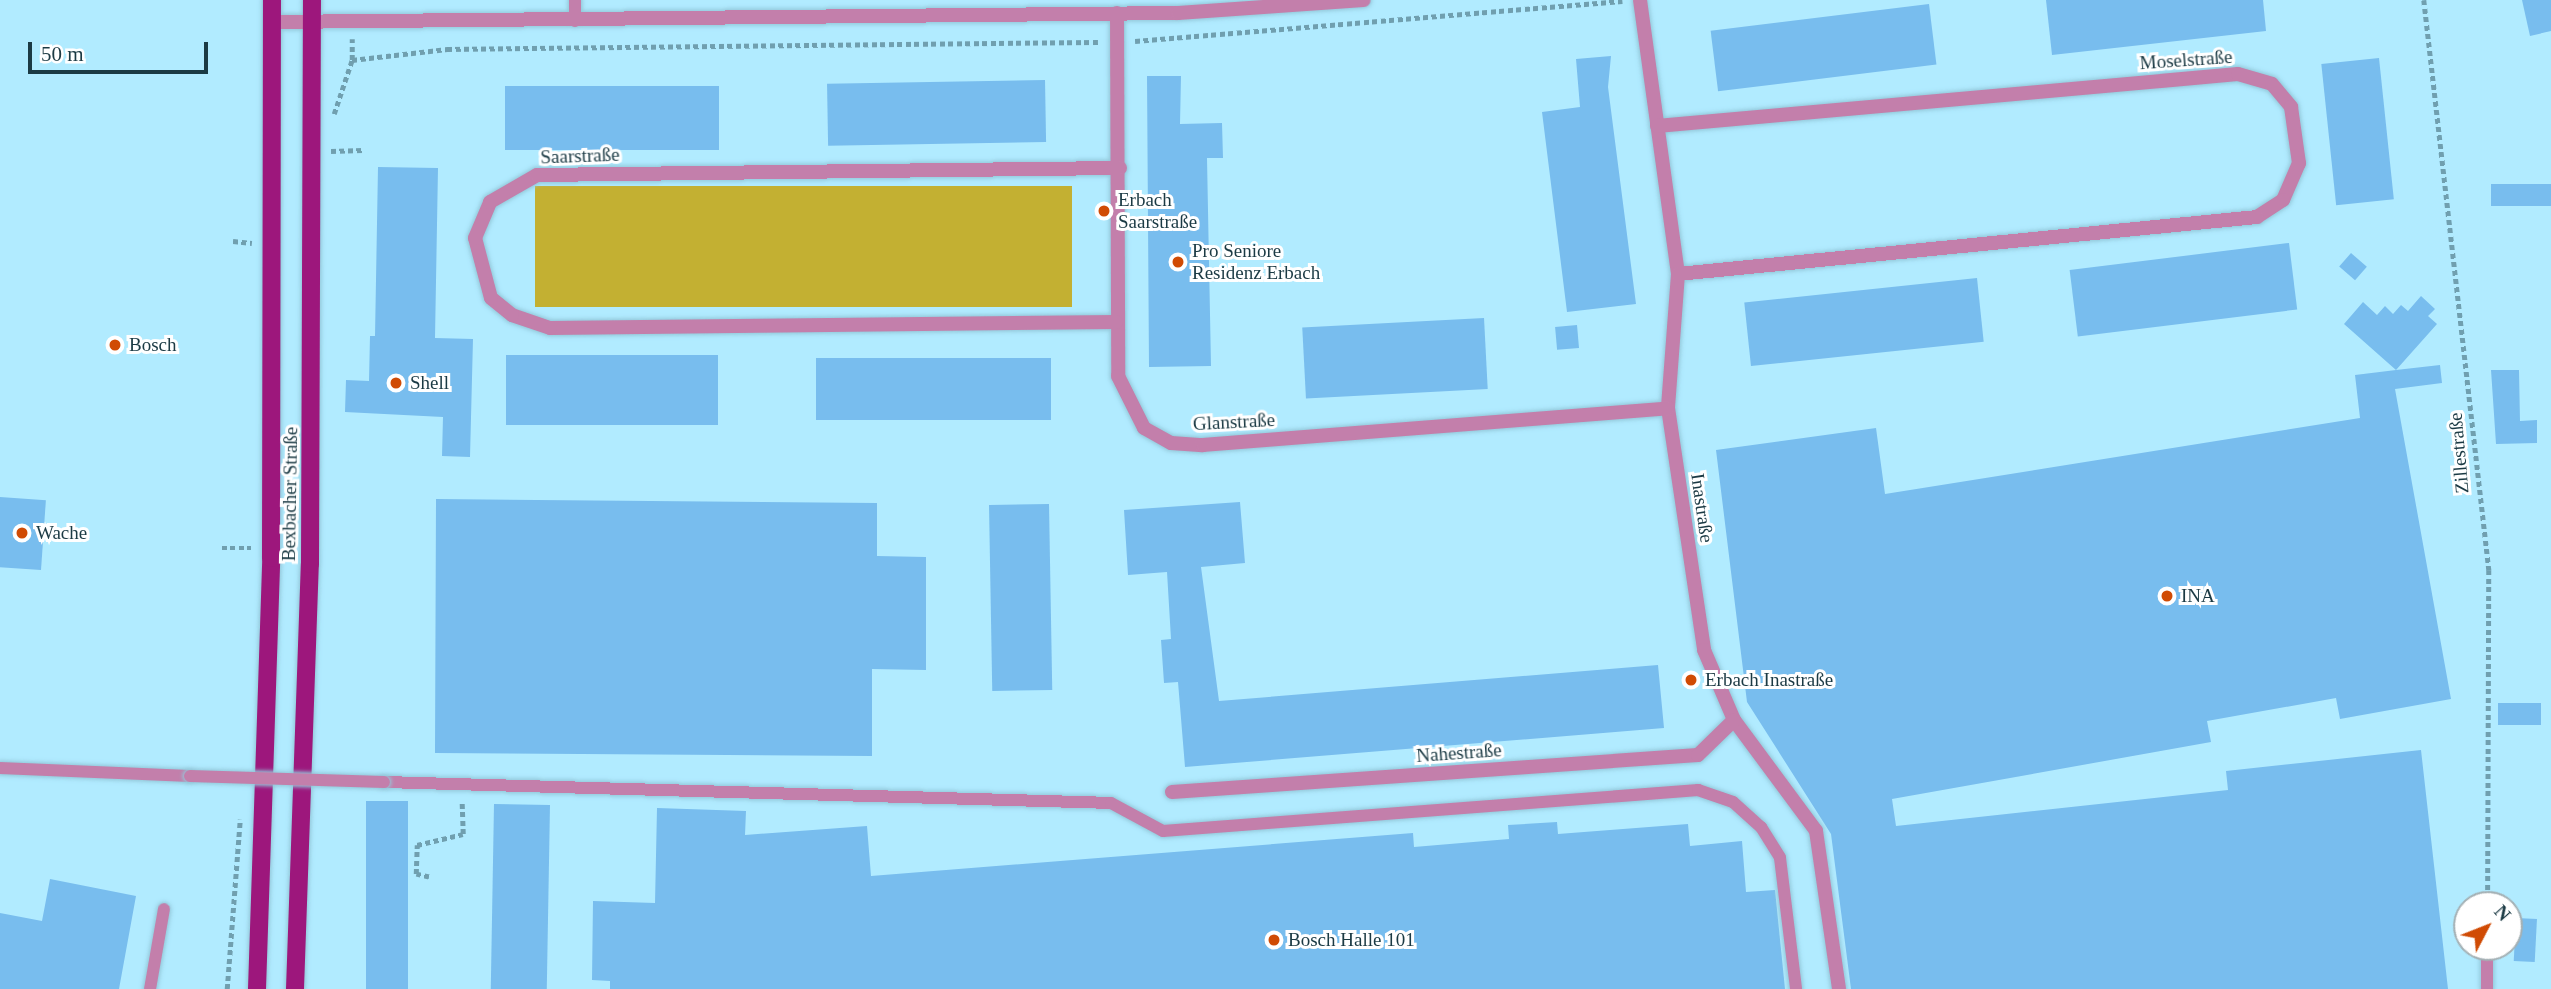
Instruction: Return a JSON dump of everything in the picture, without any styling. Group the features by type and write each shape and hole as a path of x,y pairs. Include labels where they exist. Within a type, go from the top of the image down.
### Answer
{"main road":[{"name":"Bexbacher Straße","path":"257,989 271,558 272,0"},
{"name":"Bexbacher Straße","path":"295,989 310,564 312,0"}],"street":[{"path":"272,22 575,21 1117,13 1179,7 1364,0"},
{"name":"Inastraße","path":"1640,0 1678,274 1668,408 1704,650 1734,720 1816,831 1839,989"},
{"name":"Glanstraße","path":"1117,13 1120,168 1116,322 1125,402 1144,429 1171,443 1668,408"},
{"name":"Moselstraße","path":"1657,126 2238,74 2272,84 2291,107 2299,163 2283,200 2257,217 1678,274"},
{"name":"Saarstraße","path":"1116,322 550,328 512,315 491,298 475,238 490,202 537,175 1120,168"},
{"name":"Nahestraße","path":"1172,792 1698,755 1734,720"}],"lane":[{"path":"575,0 575,21"},
{"path":"0,768 462,785 1111,803 1163,831 1698,790 1733,802 1761,827 1780,858 1796,989"},
{"path":"150,989 164,909"},
{"path":"2487,961 2487,989"}],"path":[{"name":"Zillestraße","path":"2424,0 2489,570 2488,891"},
{"path":"313,151 363,150"},
{"path":"233,241 256,244"},
{"path":"222,548 252,548"},
{"path":"429,877 416,874 417,845 463,834 462,785"}],"shaded area":[{"path":"535,186 1072,186 1072,307 535,307"}],"building":[{"path":"2046,0 2263,0 2266,31 2052,55"},
{"path":"2522,0 2551,0 2551,31 2530,36"},
{"path":"1929,4 1936,65 1718,91 1711,31"},
{"path":"1611,56 1608,87 1636,304 1567,312 1542,112 1580,107 1576,59"},
{"path":"2379,58 2394,199 2336,205 2321,64"},
{"name":"Pro Seniore Residenz Erbach","path":"1147,76 1181,76 1180,124 1222,123 1223,158 1207,158 1211,366 1149,367"},
{"path":"1045,80 1046,142 828,146 827,84"},
{"path":"505,86 719,86 719,150 505,150"},
{"path":"378,167 438,168 435,338 473,339 470,457 442,456 443,417 345,412 346,380 369,381 370,336 375,336"},
{"path":"2491,184 2551,184 2551,206 2491,206"},
{"path":"2289,243 2297,310 2078,336 2070,270"},
{"path":"2351,253 2367,267 2355,280 2339,267"},
{"path":"1977,278 1984,342 1751,366 1744,302"},
{"path":"2421,296 2435,309 2428,316 2437,324 2396,370 2344,324 2363,302 2377,315 2385,306 2393,314 2401,305 2408,311"},
{"path":"1484,318 1488,389 1306,398 1302,328"},
{"path":"1577,325 1579,348 1557,350 1555,327"},
{"path":"506,355 718,355 718,425 506,425"},
{"path":"816,358 1051,358 1051,420 816,420"},
{"path":"2440,365 2442,383 2395,389 2451,699 2340,719 2336,698 2207,721 2211,742 1892,799 1896,826 2228,790 2226,771 2421,750 2448,989 1851,989 1831,834 1747,702 1716,450 1876,428 1885,494 2360,418 2355,375"},
{"path":"2491,370 2519,370 2520,421 2537,420 2537,443 2496,444"},
{"name":"Wache","path":"0,497 46,500 41,570 0,567"},
{"path":"436,499 877,503 877,556 926,557 926,670 872,669 872,756 435,753"},
{"path":"1240,502 1245,563 1201,567 1219,701 1658,665 1664,728 1185,767 1178,682 1164,683 1161,640 1171,639 1167,572 1128,575 1124,510"},
{"path":"1049,504 1052,690 992,691 989,505"},
{"path":"2498,703 2541,703 2541,725 2498,725"},
{"path":"366,801 408,801 408,989 366,989"},
{"path":"494,804 550,805 547,989 491,989"},
{"name":"Bosch Halle 101","path":"657,808 746,811 745,835 867,826 871,876 1413,833 1414,847 1509,839 1508,825 1557,822 1558,834 1688,824 1690,846 1742,841 1746,892 1775,890 1785,989 610,989 610,981 592,980 593,901 655,903"},
{"path":"50,879 136,896 119,989 0,989 0,913 42,921"},
{"path":"2523,918 2537,919 2535,962 2515,961 2523,961"}],"place":[{"name":"Erbach Saarstraße","path":"1104,211"},
{"name":"Pro Seniore Residenz Erbach","path":"1178,262"},
{"name":"Bosch","path":"115,345"},
{"name":"Shell","path":"396,383"},
{"name":"Wache","path":"22,533"},
{"name":"INA","path":"2167,596"},
{"name":"Erbach Inastraße","path":"1691,680"},
{"name":"Bosch Halle 101","path":"1274,940"}]}
